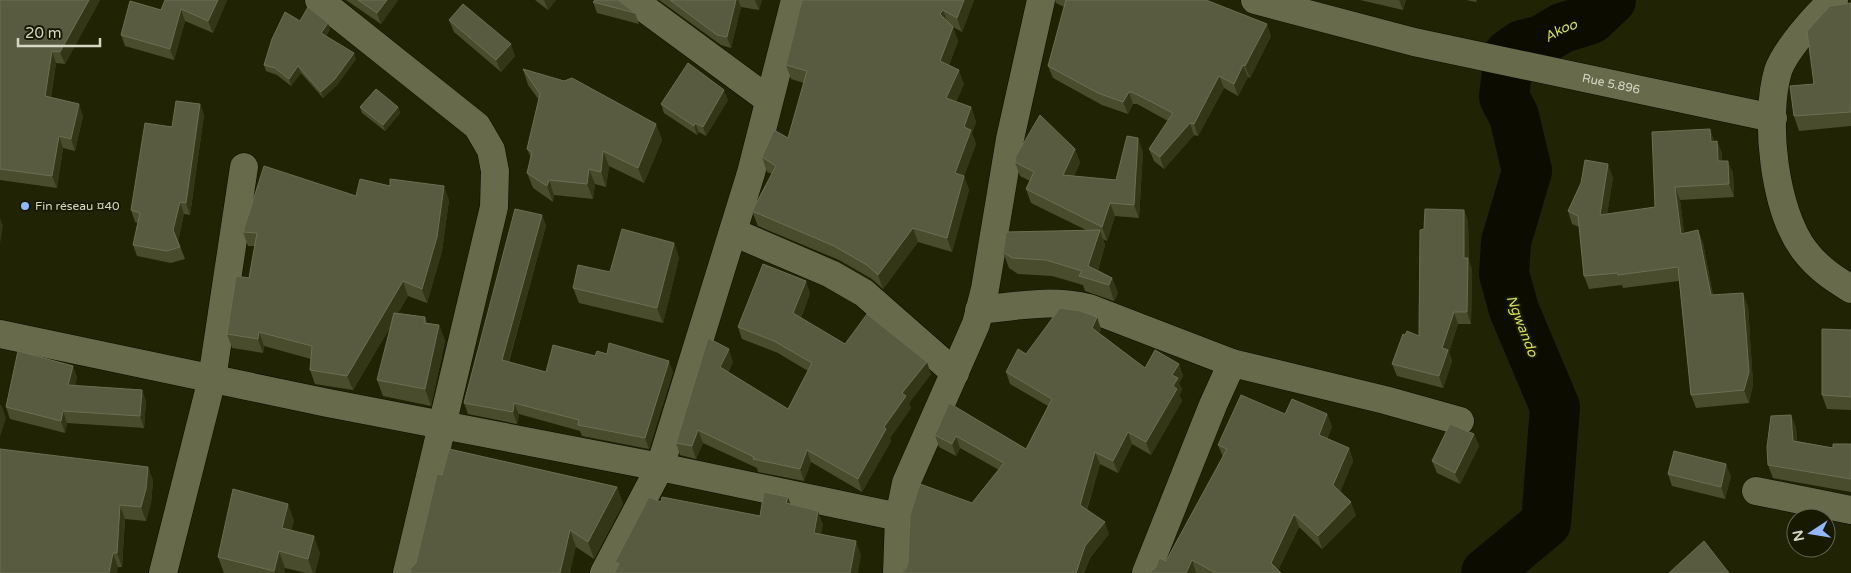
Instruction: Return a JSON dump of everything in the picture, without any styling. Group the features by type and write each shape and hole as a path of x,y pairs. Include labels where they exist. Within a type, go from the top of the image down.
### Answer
{"street":[{"path":"319,0 477,126 491,150 495,171 494,207 444,426 407,573"},
{"path":"633,0 769,100"},
{"path":"604,573 660,467 733,232 795,0"},
{"path":"897,573 899,518 906,483 976,324 985,289 1012,129 1041,0"},
{"name":"Rue 5.896","path":"1255,0 1414,42 1772,118"},
{"path":"1834,0 1800,35 1778,70 1772,118 1775,176 1786,216 1803,250 1822,272 1851,290"},
{"path":"164,573 212,379 244,167"},
{"path":"733,232 831,274 864,293 954,373"},
{"path":"979,310 1065,302 1089,308 1232,363 1385,400 1460,421"},
{"path":"0,334 444,426 660,467 899,518"},
{"path":"1146,573 1213,405 1232,363"},
{"path":"1756,491 1851,510"}],"building":[{"path":"0,0 89,0 60,52 52,51 45,96 79,104 71,139 59,136 52,176 0,169"},
{"path":"165,0 218,0 208,21 181,9 170,49 121,35 130,1 161,10"},
{"path":"358,0 387,0 377,13"},
{"path":"595,0 618,0 635,13 593,2"},
{"path":"670,0 736,0 727,37 717,35"},
{"path":"802,0 964,0 957,18 943,10 940,14 953,27 940,61 959,70 946,98 971,107 964,127 971,130 955,173 964,176 947,238 913,228 878,275 867,265 834,246 752,211 776,166 762,157 774,130 788,138 807,71 786,65"},
{"path":"1066,0 1206,0 1267,24 1234,84 1219,76 1194,124 1190,123 1160,157 1149,149 1173,113 1132,92 1129,92 1123,102 1098,93 1048,66"},
{"path":"1851,3 1851,112 1794,116 1790,86 1814,84 1807,31 1830,6"},
{"path":"463,4 511,44 496,60 449,20"},
{"path":"308,7 328,23 321,33 354,53 335,79 321,92 298,66 289,79 275,68 264,65 272,39 285,12 300,21"},
{"path":"688,63 724,90 703,127 695,123 694,126 661,104"},
{"path":"523,69 564,81 572,78 656,124 638,168 603,151 601,172 589,169 587,184 549,180 547,186 527,173 532,152 527,149 540,94"},
{"path":"376,89 398,107 383,125 360,107"},
{"path":"176,101 200,104 186,203 180,202 173,230 180,247 167,251 133,245 140,213 131,210 145,123 172,127"},
{"path":"1040,115 1075,149 1063,175 1116,180 1127,136 1138,138 1134,205 1110,203 1102,227 1026,189 1034,172 1015,162 1016,156"},
{"path":"1710,129 1711,142 1717,141 1718,161 1728,161 1729,184 1675,187 1681,234 1698,230 1711,295 1743,293 1749,372 1744,390 1691,395 1678,267 1618,275 1618,273 1584,276 1578,216 1568,211 1581,183 1585,160 1608,164 1600,215 1655,207 1652,132"},
{"path":"264,166 356,196 360,179 390,186 390,179 444,186 437,237 422,289 403,281 347,376 310,370 312,346 259,332 258,339 227,334 236,276 249,278 257,233 243,232"},
{"path":"515,209 542,215 502,360 546,372 553,345 595,356 597,351 607,354 609,343 669,361 645,438 578,425 579,420 514,403 513,412 464,403"},
{"path":"1425,209 1464,210 1464,258 1468,258 1467,312 1454,312 1442,348 1448,350 1439,376 1392,364 1403,334 1405,335 1407,331 1419,336 1420,230 1424,229"},
{"path":"622,229 674,243 657,308 573,288 578,265 610,272"},
{"path":"1100,230 1088,266 1112,278 1109,285 1079,276 1082,271 1046,260 1012,258 1003,252 1006,232"},
{"path":"763,264 806,281 793,313 845,344 867,314 927,362 902,393 906,396 884,427 886,429 858,479 807,450 800,469 753,459 754,457 698,430 692,446 676,443 708,338 729,349 720,367 788,409 812,363 774,341 738,327"},
{"path":"1060,308 1080,311 1097,317 1092,328 1145,368 1155,350 1179,364 1172,375 1178,378 1173,386 1177,389 1146,442 1128,432 1113,461 1095,452 1080,505 1105,522 1085,546 1076,573 901,573 906,570 908,562 910,515 920,484 972,503 1004,463 956,436 952,444 935,435 949,403 1026,449 1052,399 1006,372 1018,349 1026,354"},
{"path":"394,313 425,317 424,323 439,325 425,389 377,380"},
{"path":"1822,329 1851,330 1851,397 1822,395"},
{"path":"18,351 73,366 68,385 142,390 140,416 63,411 61,421 6,407"},
{"path":"1241,395 1285,414 1292,399 1327,414 1319,435 1349,448 1333,485 1351,502 1318,536 1294,514 1271,563 1281,573 1216,573 1192,560 1186,573 1149,573 1156,567 1159,558 1166,561 1227,449 1218,445"},
{"path":"1791,415 1793,441 1833,448 1833,444 1851,444 1851,479 1768,465 1767,447 1771,416"},
{"path":"1450,424 1474,434 1455,473 1432,461"},
{"path":"0,449 148,467 146,489 141,507 120,505 117,553 113,553 109,573 0,573"},
{"path":"449,449 617,487 588,542 570,530 560,573 410,573 411,568 416,563 437,474 442,475"},
{"path":"1674,451 1726,464 1721,487 1668,474"},
{"path":"233,489 288,504 282,528 314,536 308,559 279,551 274,571 218,557"},
{"path":"764,492 788,497 786,503 818,511 814,533 856,541 850,573 614,573 619,564 615,562 649,497 661,502 662,497 760,516"},
{"path":"1704,541 1729,573 1669,573"}],"waterway":[{"name":"Ngwando","path":"1486,573 1546,523 1555,407 1514,310 1504,274 1506,242 1527,171 1514,116 1504,97 1509,54 1522,45 1542,40 1562,28 1591,19 1611,0"}],"place":[{"name":"Fin réseau ¤40","path":"25,206"}],"water label":[{"name":"Akoo","path":"1562,31"}]}
